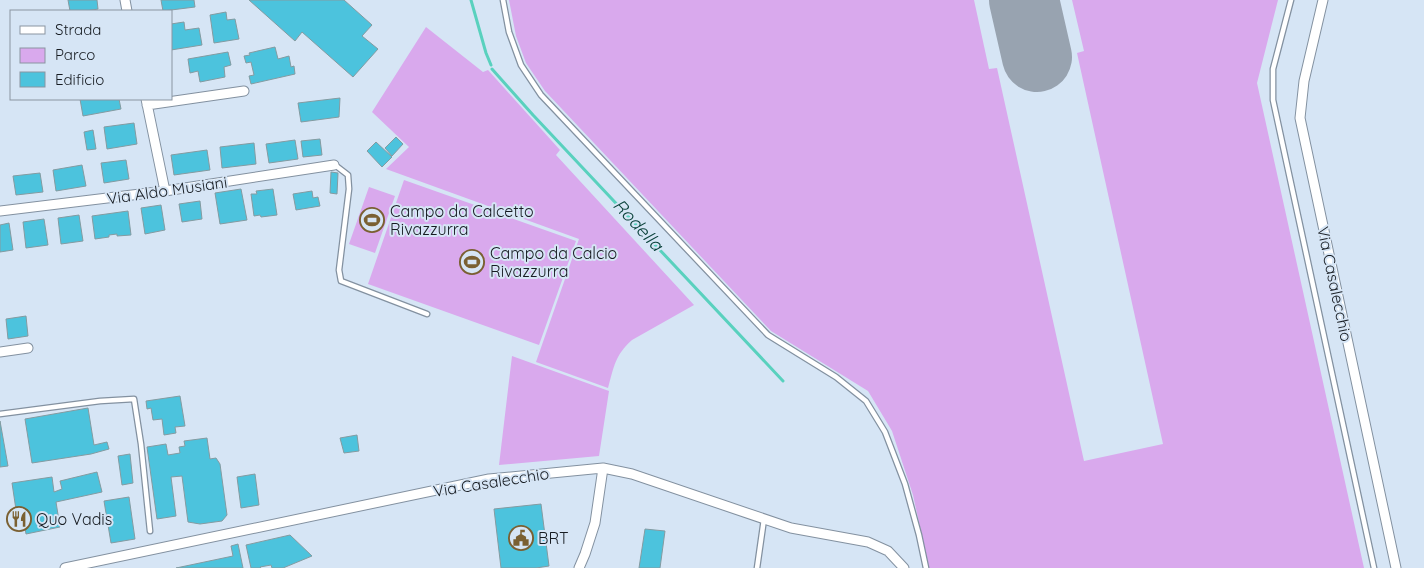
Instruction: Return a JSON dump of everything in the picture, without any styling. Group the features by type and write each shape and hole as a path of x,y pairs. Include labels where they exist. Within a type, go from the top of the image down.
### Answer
{"street":[{"name":"Via Casalecchio","path":"1323,0 1304,82 1300,118 1396,568"},
{"path":"172,99 244,91"},
{"path":"164,100 146,102 165,191"},
{"name":"Via Aldo Musiani","path":"0,211 165,191 334,165"},
{"path":"0,352 28,348"},
{"name":"Via Casalecchio","path":"65,568 489,479 603,468 632,474 791,528 868,542 888,551 904,568"},
{"path":"579,568 595,523 603,468"}],"lane":[{"path":"503,0 509,32 521,65 542,95 768,335 836,377 866,401 886,432 905,484 926,568"},
{"path":"1291,0 1273,69 1273,100 1374,568"},
{"path":"334,165 348,175 349,189 339,270 341,281 427,314"},
{"path":"0,414 134,399 141,444 150,531"},
{"path":"757,568 764,518"}],"green space":[{"path":"509,0 974,0 989,69 997,68 1084,461 1163,444 1077,53 1084,51 1072,0 1278,0 1257,83 1364,568 929,568 913,495 892,431 868,391 771,331 545,91 526,63 516,36"},
{"path":"426,27 483,72 488,70 560,150 556,155 694,305 632,340 619,356 608,388 536,362 579,239 386,169 409,147 372,112"},
{"name":"Campo da Calcio Rivazzurra","path":"404,180 576,241 539,345 368,284"},
{"name":"Campo da Calcetto Rivazzurra","path":"369,187 395,196 375,253 349,244"},
{"path":"512,356 609,391 599,456 499,465"}],"building":[{"path":"68,0 97,0 98,9 70,10"},
{"path":"161,0 194,0 195,7 163,10"},
{"path":"249,0 344,0 372,25 362,36 378,49 353,77 302,32 295,41"},
{"path":"226,12 227,20 235,19 239,39 214,43 210,15"},
{"path":"184,22 185,30 199,28 202,45 172,50 172,24"},
{"path":"275,47 278,59 289,56 291,67 294,66 295,74 251,84 249,76 254,75 251,62 246,63 244,56"},
{"path":"228,52 231,65 224,67 225,77 200,82 198,71 190,73 188,59"},
{"path":"340,98 339,117 301,122 298,103"},
{"path":"80,100 119,100 121,109 83,116"},
{"path":"134,123 137,144 107,149 104,127"},
{"path":"93,130 96,149 87,150 84,132"},
{"path":"396,137 403,144 392,156 385,148"},
{"path":"320,139 322,155 303,157 301,141"},
{"path":"295,140 298,159 269,163 266,144"},
{"path":"376,142 392,157 382,167 367,151"},
{"path":"254,143 256,164 222,168 220,147"},
{"path":"207,150 210,170 174,175 171,155"},
{"path":"126,160 129,179 104,183 101,163"},
{"path":"82,165 86,186 56,191 53,170"},
{"path":"331,172 338,173 337,194 330,193"},
{"path":"40,173 43,192 16,195 13,176"},
{"path":"241,189 247,220 220,224 215,193"},
{"path":"273,189 277,215 254,216 251,194 257,194 256,191"},
{"path":"312,191 313,198 318,197 320,206 296,210 293,194"},
{"path":"200,201 202,219 182,222 179,204"},
{"path":"161,205 165,230 145,234 141,208"},
{"path":"128,211 131,235 117,236 117,234 95,239 92,216"},
{"path":"79,215 83,241 61,244 58,218"},
{"path":"44,219 48,245 26,248 23,222"},
{"path":"9,223 13,250 0,252 0,225"},
{"path":"26,316 28,336 8,339 6,319"},
{"path":"180,396 185,426 175,427 176,433 164,435 162,419 153,420 151,408 147,409 146,401"},
{"path":"88,408 94,445 107,442 109,449 91,454 32,463 25,419"},
{"path":"0,421 8,466 0,467"},
{"path":"357,435 359,451 344,453 340,438"},
{"path":"207,438 210,459 216,458 220,464 227,515 222,521 200,524 188,522 182,476 171,477 176,516 157,519 147,447 166,444 168,455 180,453 179,447 185,446 184,441"},
{"path":"130,454 133,483 122,485 118,456"},
{"path":"97,472 102,492 56,502 60,527 26,534 24,522 18,523 12,483 52,477 54,492 62,489 60,481"},
{"path":"255,474 259,505 241,508 237,477"},
{"path":"129,497 135,539 111,543 104,501"},
{"name":"BRT","path":"541,504 549,566 501,568 494,509"},
{"path":"645,529 665,531 660,568 639,568"},
{"path":"290,535 312,556 283,568 272,568 271,565 251,568 246,545"},
{"path":"238,544 243,568 176,568 233,556 231,546"}],"waterway":[{"name":"Rodella","path":"471,0 491,65"},
{"name":"Rodella","path":"492,69 783,381"}],"runway":[{"path":"1024,0 1037,57"}],"place":[{"name":"Campo da Calcetto Rivazzurra","path":"372,220"},
{"name":"Campo da Calcio Rivazzurra","path":"472,262"},
{"name":"Quo Vadis","path":"19,519"},
{"name":"BRT","path":"521,538"}]}
